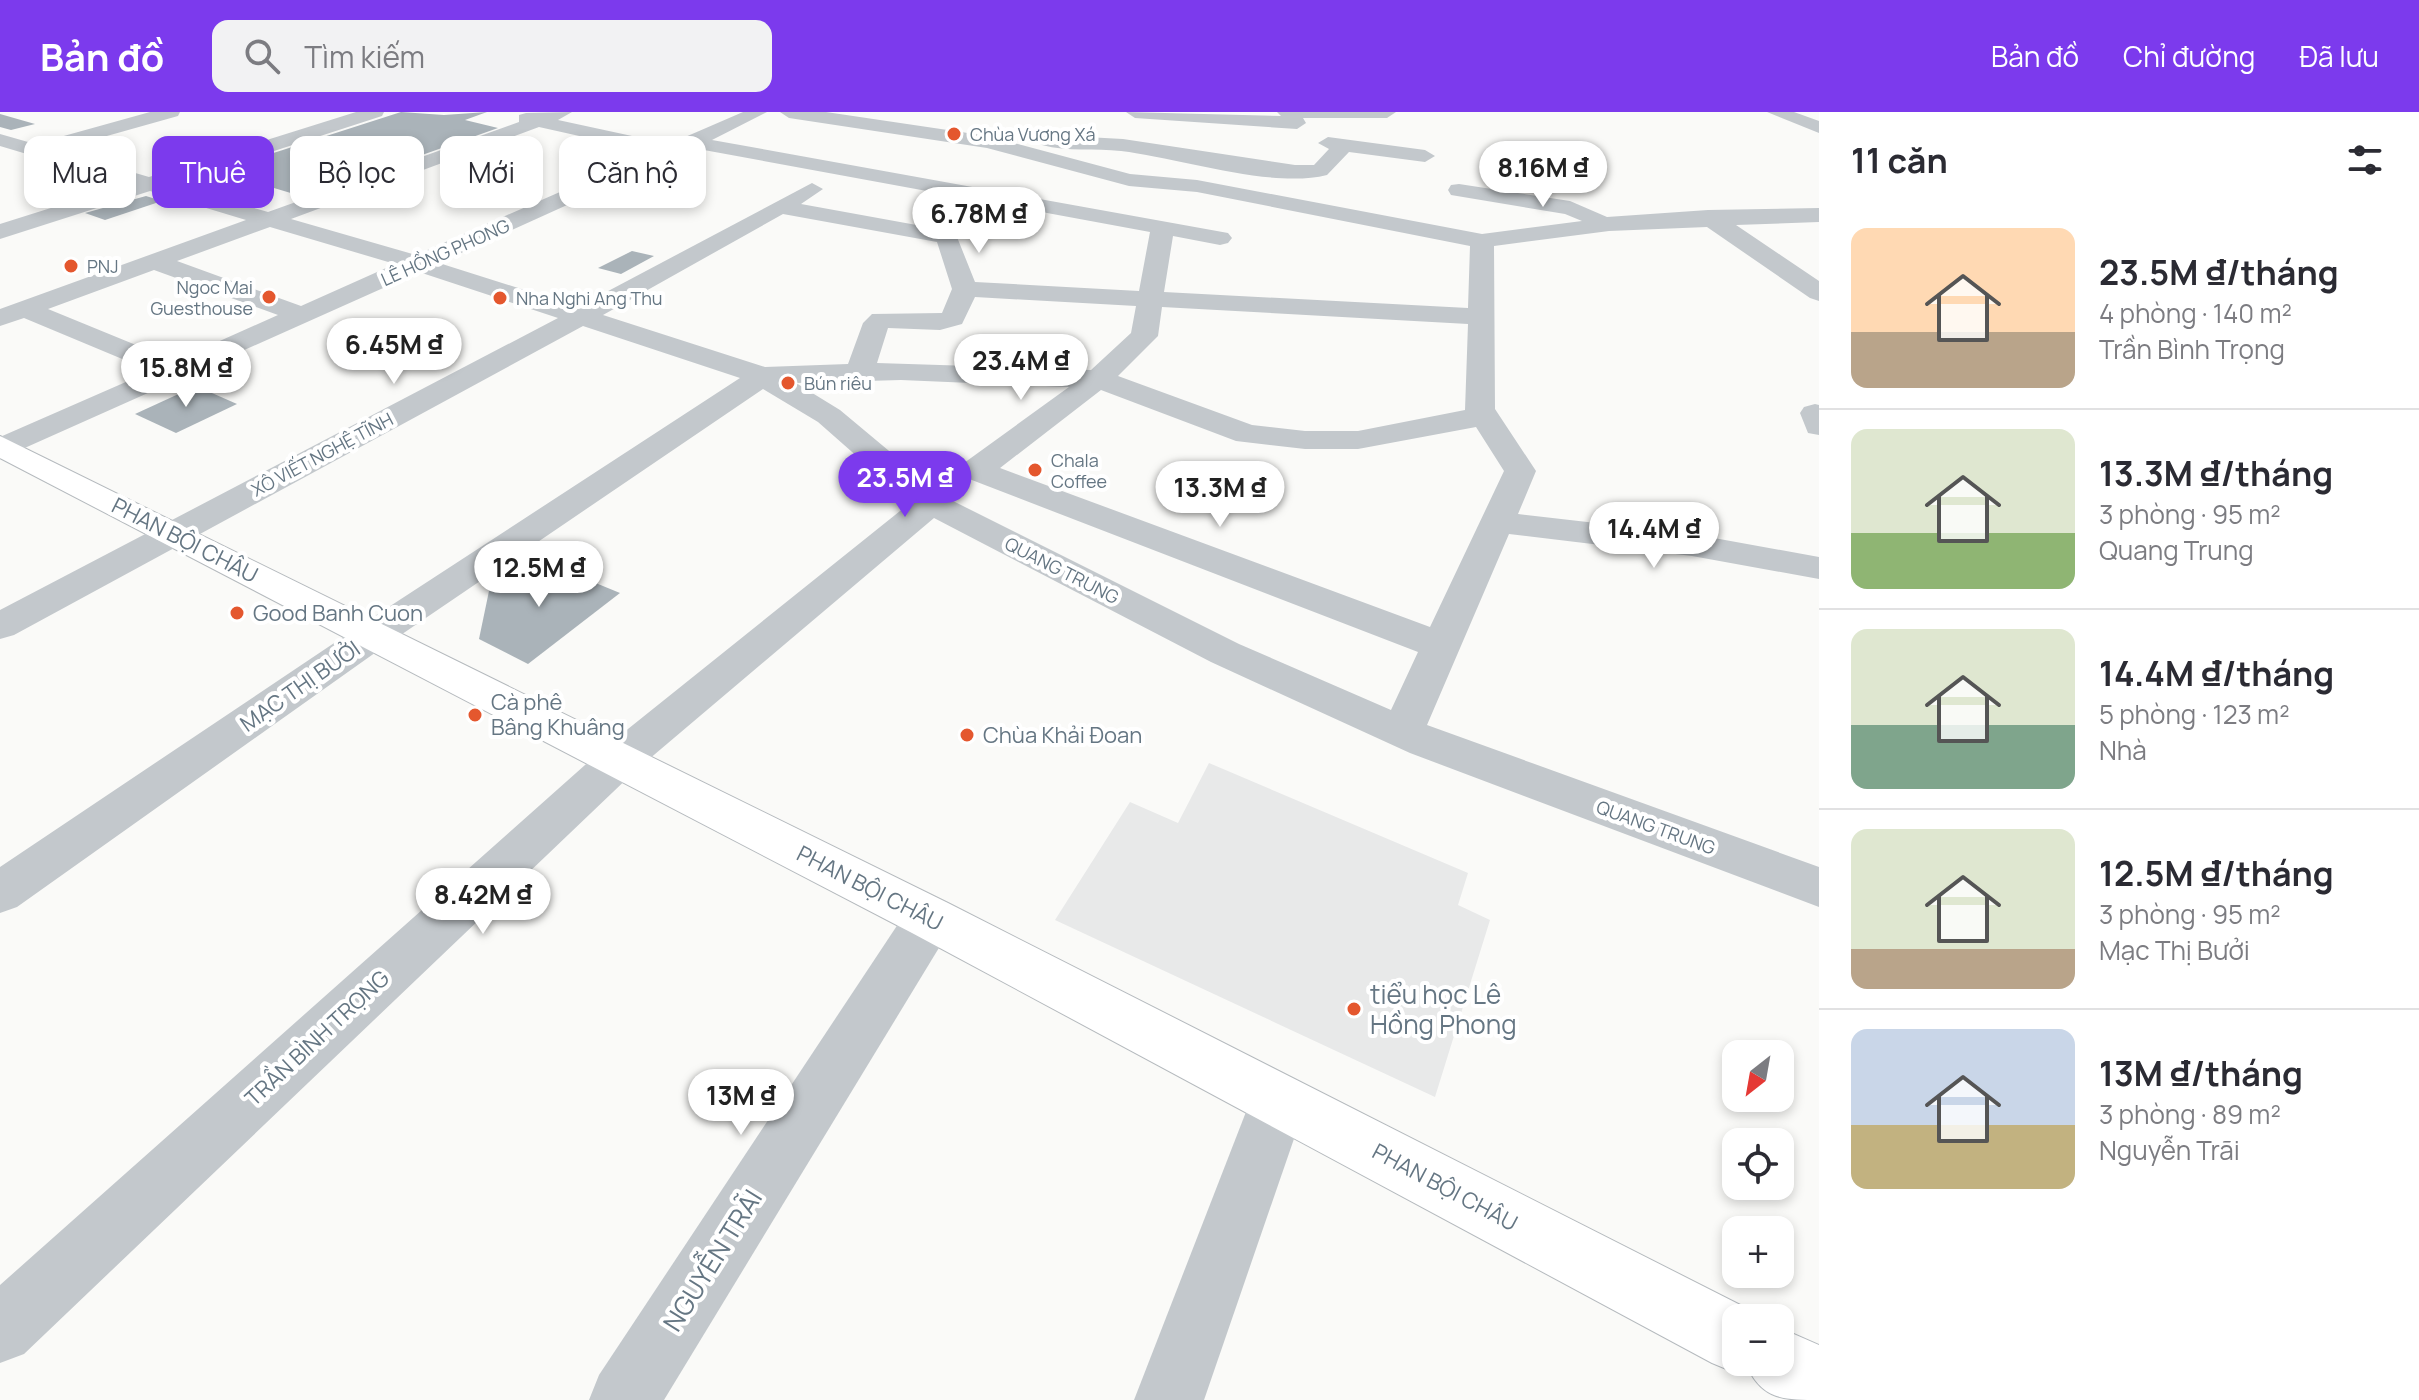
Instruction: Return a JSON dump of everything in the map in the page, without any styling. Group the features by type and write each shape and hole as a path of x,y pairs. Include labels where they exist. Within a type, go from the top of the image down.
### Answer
{"main road":[{"name":"PHAN BỘI CHÂU","path":"2,447 930,918 1722,1332"},
{"path":"1794,1369 1819,1382"}],"street":[{"path":"85,136 171,112"},
{"path":"0,232 375,112"},
{"path":"12,313 563,112"},
{"name":"LÊ HỒNG PHONG","path":"704,136 758,112"},
{"path":"789,112 988,142 1095,172 1178,187 1197,186 1482,241 1609,224 1708,217 1819,215"},
{"path":"1135,112 1297,123 1289,113"},
{"path":"1289,113 1387,112"},
{"path":"1776,112 1819,127"},
{"path":"508,115 622,136"},
{"path":"941,136 962,129 1060,143 1122,145 1201,162 1270,171 1320,171 1336,144 1425,156"},
{"name":"QUANG TRUNG","path":"0,140 24,147"},
{"path":"706,150 1220,238"},
{"path":"0,160 24,153"},
{"path":"1178,187 1176,177 1201,162"},
{"path":"1028,203 1095,172"},
{"name":"QUANG TRUNG","path":"136,180 419,264 763,376 829,416 931,503 1225,653 1402,732 1819,887"},
{"name":"XÔ VIẾT NGHỆ TĨNH","path":"0,626 582,316 812,189"},
{"path":"1459,190 1570,208 1609,224"},
{"name":"LÊ HỒNG PHONG","path":"2,447 559,201"},
{"path":"779,207 943,234 965,289 953,318 946,322 881,320 876,323 860,372"},
{"path":"1708,217 1819,293"},
{"path":"1163,227 1144,336 1098,379 976,470 1441,646"},
{"path":"1402,732 1520,471 1480,409 1482,241"},
{"path":"153,261 302,315"},
{"path":"965,289 1481,317"},
{"path":"12,313 176,371"},
{"path":"763,376 901,371 1098,379 1247,434 1305,440 1358,440 1447,421 1485,417"},
{"name":"MẠC THỊ BƯỞI","path":"0,893 372,636 763,376"},
{"path":"1819,415 1815,413 1819,426"},
{"name":"TRẦN BÌNH TRỌNG","path":"0,1330 619,760 931,503"},
{"path":"1498,522 1692,545 1819,568"},
{"name":"NGUYỄN TRÃI","path":"624,1400 930,918"},
{"path":"1169,1400 1278,1101"}],"shaded area":[{"name":"tiểu học Lê Hồng Phong","path":"1209,763 1468,873 1458,905 1490,920 1435,1097 1055,920 1130,802 1178,823"}],"building":[{"path":"401,112 444,115 487,112 465,120 498,128 476,136 440,136 440,149 424,154 424,136 326,136"},
{"path":"0,114 35,124 11,130 0,127"},
{"path":"290,148 290,193 274,188 274,153"},
{"path":"152,198 152,204 105,220 85,213 103,208 136,208 136,199"},
{"path":"632,251 654,256 621,274 598,268"},
{"path":"196,386 237,404 176,433 135,414"},
{"path":"537,559 620,593 528,664 479,639 489,591"}],"place":[{"name":"Chùa Vương Xá","path":"954,134"},
{"name":"PNJ","path":"71,266"},
{"name":"Ngoc Mai Guesthouse","path":"269,297"},
{"name":"Nha Nghi Ang Thu","path":"500,298"},
{"name":"Bún riêu","path":"788,383"},
{"name":"Chala Coffee","path":"1035,470"},
{"name":"Good Banh Cuon","path":"237,613"},
{"name":"Cà phê Bâng Khuâng","path":"475,715"},
{"name":"Chùa Khải Đoan","path":"967,735"},
{"name":"tiểu học Lê Hồng Phong","path":"1354,1009"}]}
